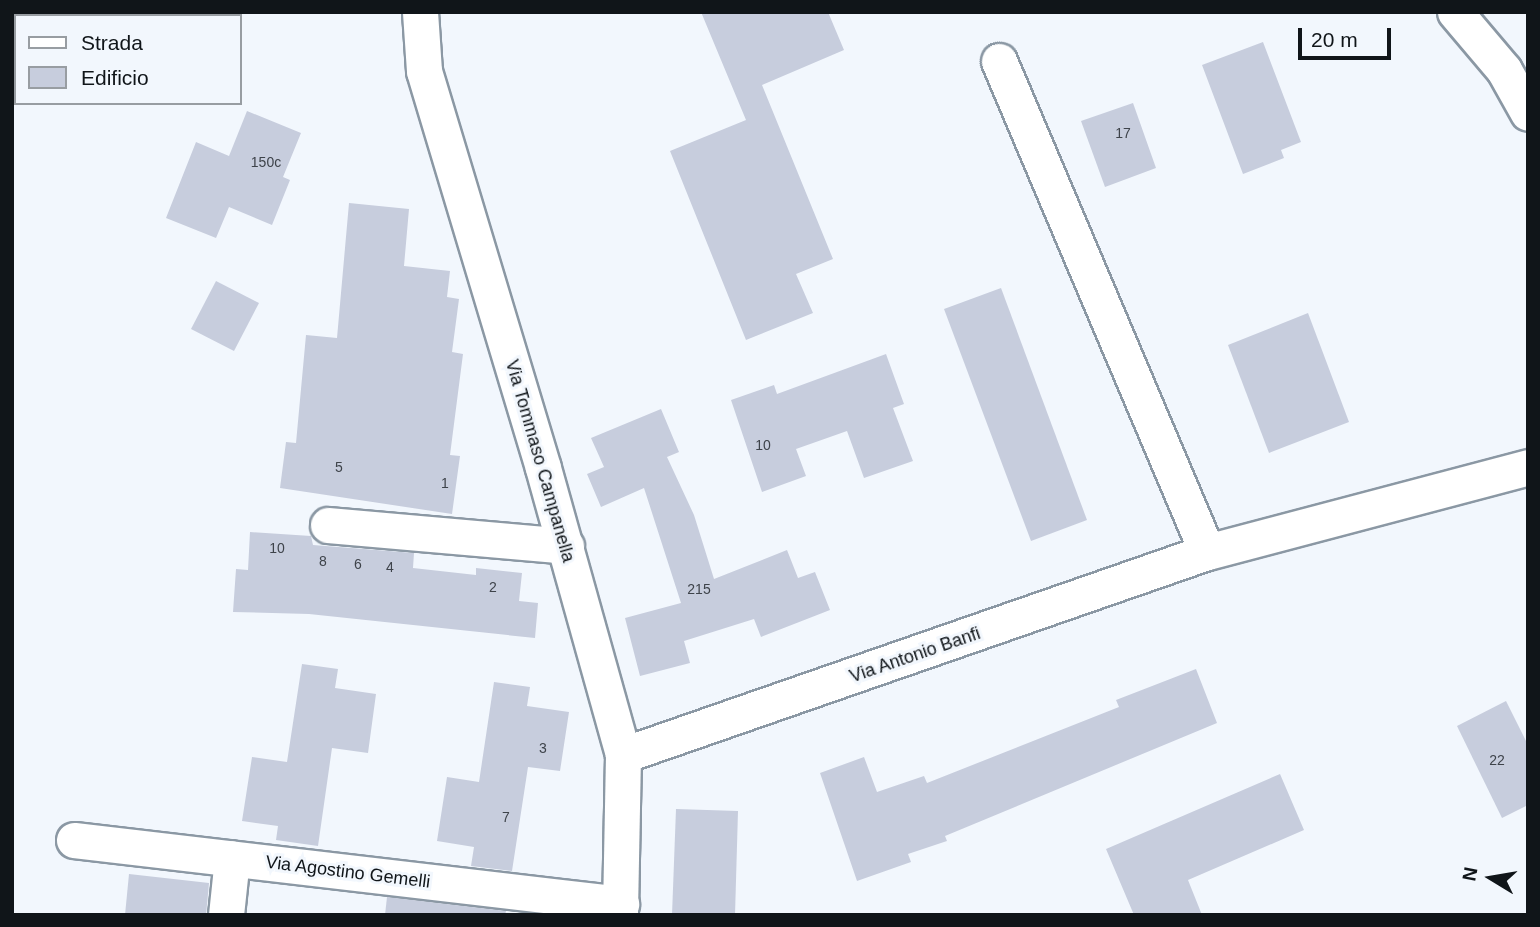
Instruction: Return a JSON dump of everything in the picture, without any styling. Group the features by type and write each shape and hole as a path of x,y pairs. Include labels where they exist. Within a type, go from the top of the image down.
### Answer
{"street":[{"name":"Via Tommaso Campanella","path":"420,12 424,71 566,546 622,755 621,909"},
{"path":"1455,12 1504,70 1528,113"},
{"path":"999,61 1207,552"},
{"name":"Via Antonio Banfi","path":"622,755 1207,552 1524,464"},
{"path":"328,525 566,546"},
{"name":"Via Agostino Gemelli","path":"75,840 621,909"},
{"path":"226,915 232,858"}],"building":[{"path":"701,12 828,12 844,50 762,85 833,259 796,274 813,313 746,340 670,151 746,120"},
{"path":"1263,42 1301,142 1281,150 1284,158 1243,174 1202,65"},
{"path":"1133,103 1156,168 1105,187 1081,121"},
{"path":"247,111 301,133 283,177 290,180 272,225 229,207 216,238 166,218 196,142 229,156"},
{"path":"349,203 409,209 404,266 450,271 447,297 459,299 452,352 463,354 450,455 460,456 452,514 280,488 286,442 296,443 306,335 337,338"},
{"path":"216,281 259,303 234,351 191,329"},
{"path":"1001,288 1087,520 1031,541 944,309"},
{"path":"1308,313 1349,422 1269,453 1228,345"},
{"path":"886,354 904,404 893,408 913,461 864,478 847,431 796,449 806,476 762,492 731,400 774,385 777,394"},
{"path":"661,409 679,452 667,457 694,515 714,579 787,550 798,578 815,572 830,610 761,637 754,619 684,641 690,663 640,676 625,618 681,603 644,488 601,507 587,474 604,467 591,438"},
{"path":"250,532 311,536 313,545 414,553 413,568 476,575 476,568 522,573 519,601 538,603 535,638 309,614 233,612 236,569 248,570"},
{"path":"302,664 338,669 335,688 376,694 368,753 332,748 318,846 276,840 278,826 242,821 252,757 287,762"},
{"path":"1196,669 1217,723 945,836 947,841 908,854 911,862 857,881 820,773 864,757 877,792 924,776 927,783 1119,707 1116,700"},
{"path":"494,682 530,687 527,706 569,712 560,771 528,767 512,871 471,866 474,847 437,841 447,777 479,782"},
{"path":"1506,701 1528,745 1528,805 1502,818 1457,726"},
{"path":"1280,774 1304,830 1188,880 1202,915 1134,915 1106,849"},
{"path":"676,809 738,811 735,915 672,915"},
{"path":"129,874 209,883 206,915 125,915"},
{"path":"387,897 506,911 505,915 385,915"}]}
